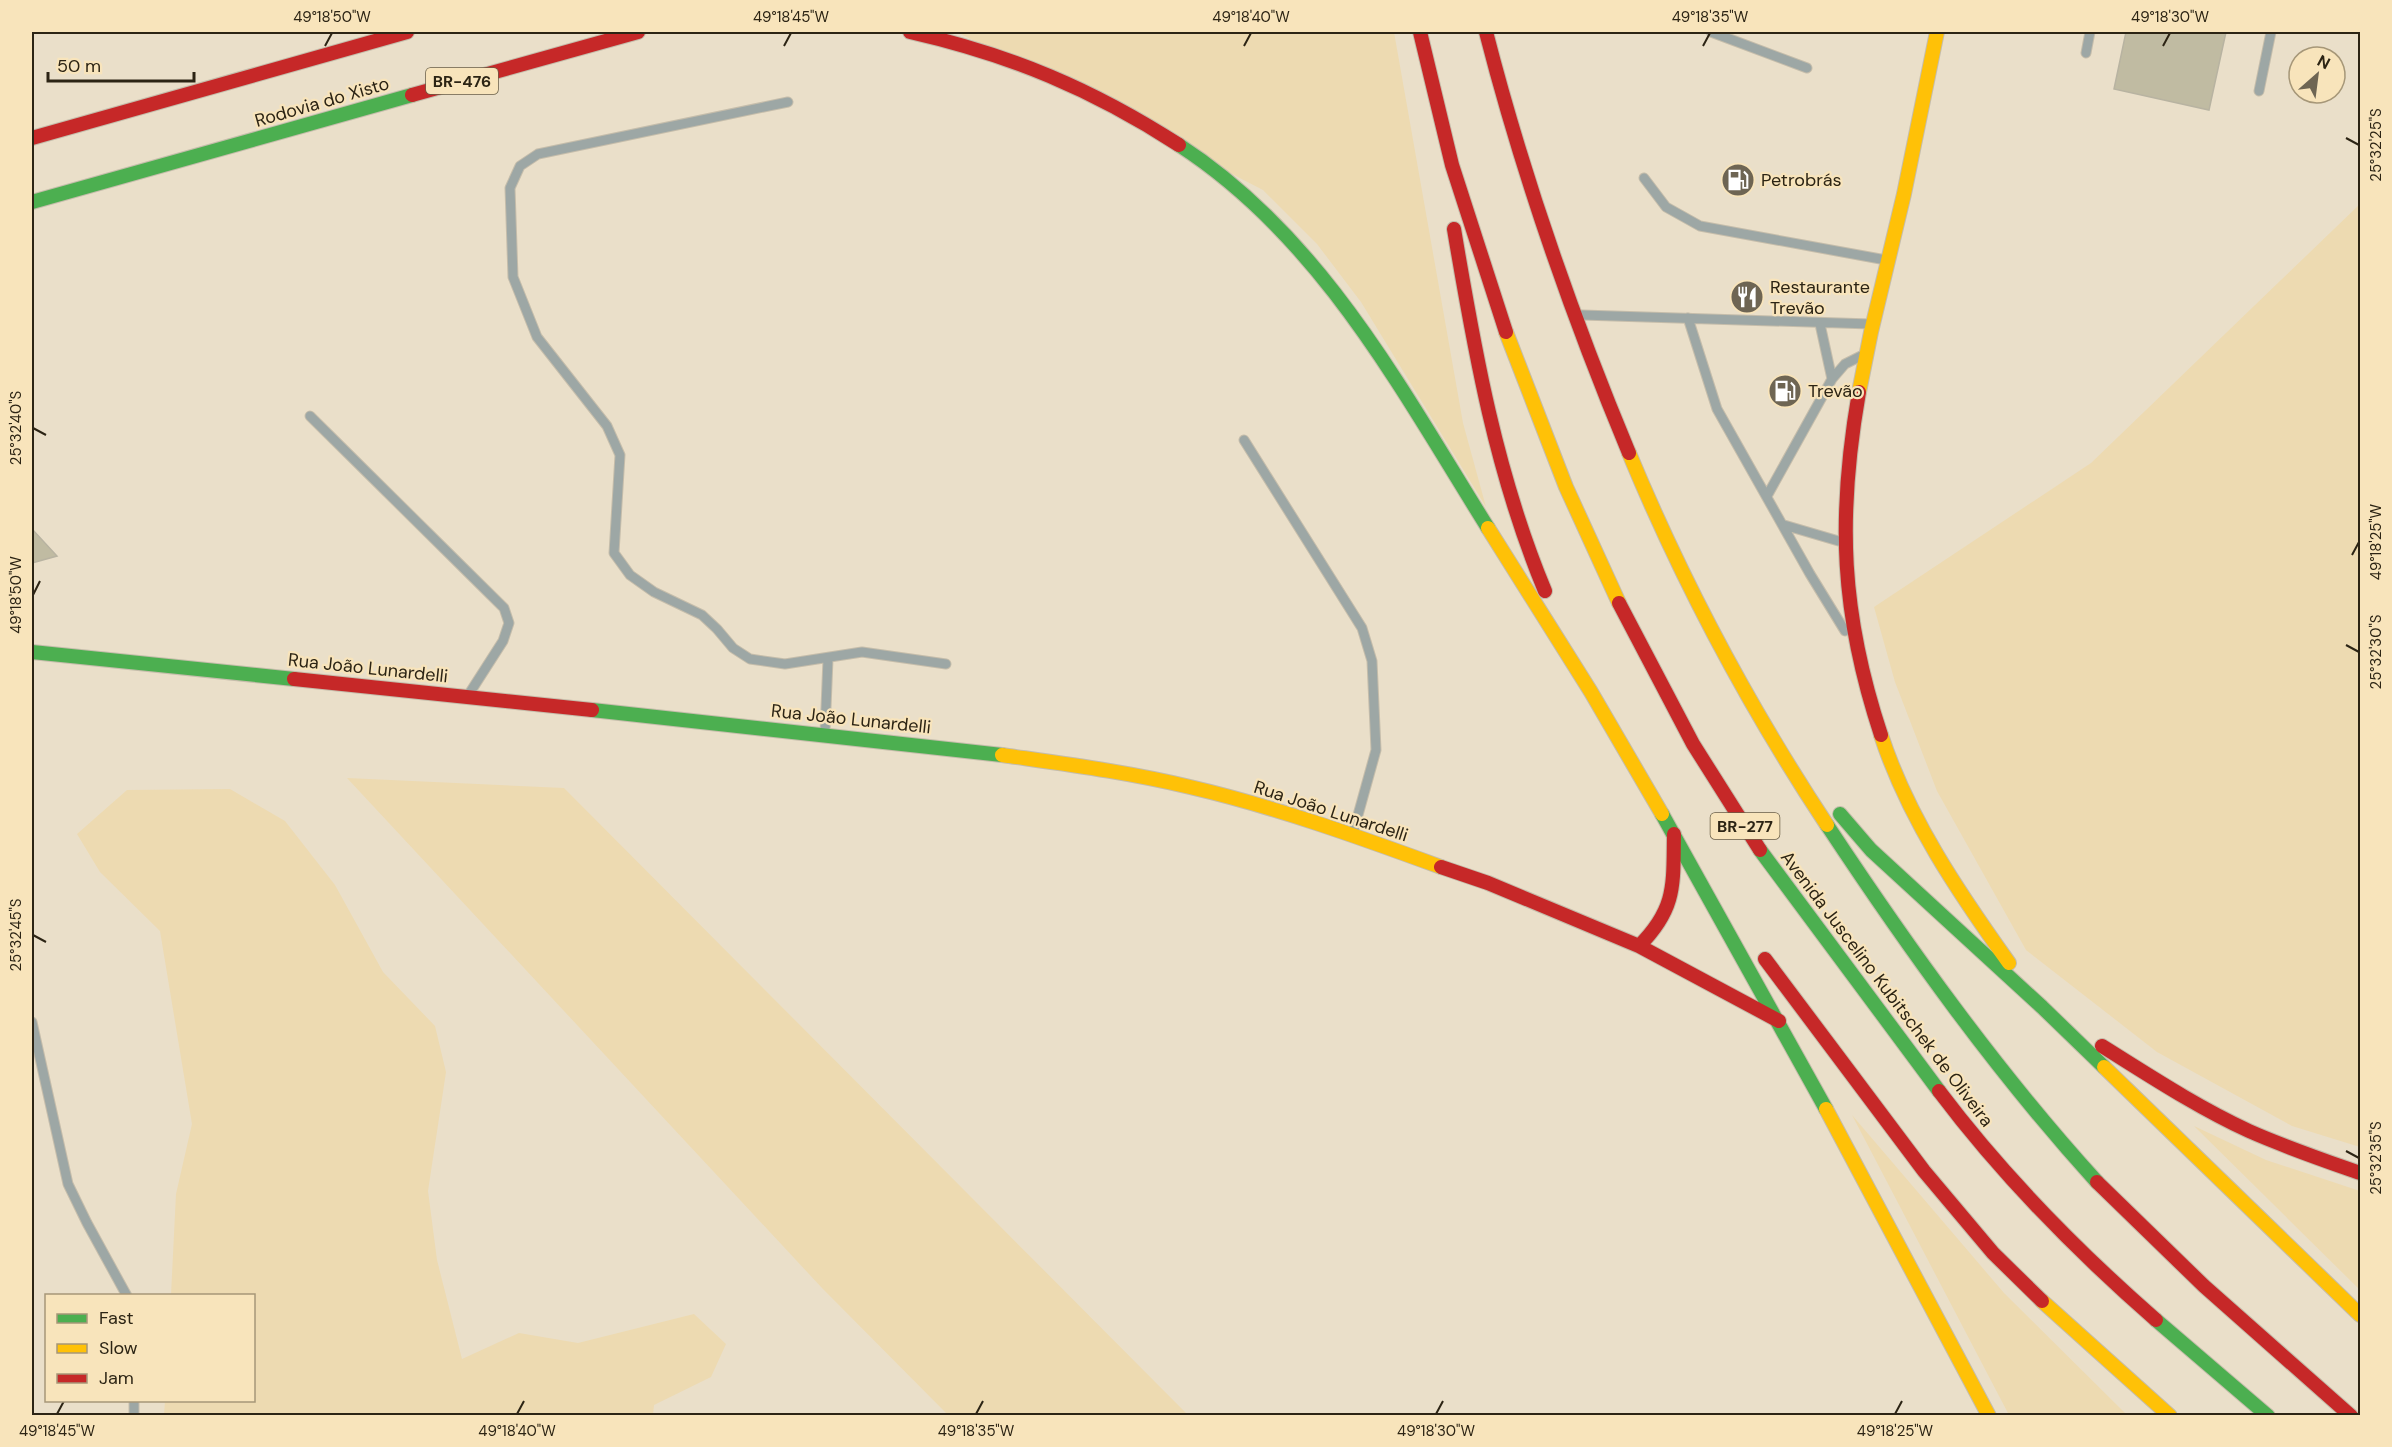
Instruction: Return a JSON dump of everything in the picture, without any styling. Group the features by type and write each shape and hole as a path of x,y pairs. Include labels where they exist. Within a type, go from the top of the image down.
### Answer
{"main road":[{"path":"32,138 407,32"},
{"name":"Rodovia do Xisto","path":"32,202 623,36 645,32"},
{"path":"910,32 933,36 1003,57 1079,87 1151,126 1204,163 1258,207 1305,257 1349,311 1379,354 1591,692 1674,834 1779,1021 1989,1416"},
{"name":"Avenida Juscelino Kubitschek de Oliveira","path":"1420,32 1434,103 1476,244 1509,341 1575,507 1611,589 1651,666 1722,791 1764,856 1809,918 1947,1101 2021,1191 2118,1285 2268,1416"},
{"path":"1486,32 1524,169 1573,315 1631,458 1669,545 1751,702 1824,822 1951,1002 2064,1147 2123,1210 2190,1275 2351,1416"},
{"path":"1937,32 1850,446 1845,543 1847,589 1856,650 1879,732 1897,778 1922,828 1983,928 2042,1007 2199,1105 2258,1135 2361,1173"},
{"path":"1434,103 1470,327 1486,408 1509,496 1538,574 1591,692"},
{"name":"Rua João Lunardelli","path":"32,651 825,734 986,752 1117,771 1202,790 1352,835 1488,883 1639,946 1779,1021"},
{"path":"1751,702 1871,850 2042,1007 2361,1315"},
{"path":"1674,834 1737,921"},
{"path":"1639,946 1656,931 1671,903 1674,834"},
{"path":"1758,950 1924,1171 1993,1253 2044,1303 2170,1416"}],"lane":[{"path":"1711,32 1807,68"},
{"path":"2086,53 2090,32"},
{"path":"2259,92 2271,32"},
{"path":"788,102 538,154 520,166 510,188 513,277 537,337 607,426 620,455 615,553 630,575 654,592 702,615 717,628 733,648 750,659 785,664 862,652 946,664"},
{"path":"1644,178 1666,207 1700,226 1888,260"},
{"path":"1573,315 1874,324"},
{"path":"1688,318 1717,409 1810,574 1856,650"},
{"path":"1820,324 1832,378"},
{"path":"1767,496 1832,378 1845,363 1868,353"},
{"path":"310,416 504,608 509,623 503,641 468,696"},
{"path":"1244,440 1362,628 1372,661 1376,750 1352,835"},
{"path":"1784,525 1845,543"},
{"path":"825,734 828,659"},
{"path":"32,1022 68,1184 126,1294"}],"shaded area":[{"path":"957,32 1394,32 1463,423 1486,507 1361,302 1317,244 1263,190"},
{"path":"2360,204 2360,1147 2292,1126 2157,1052 2026,950 1937,791 1895,682 1874,607 2091,463"},
{"path":"347,778 564,788 1188,1415 948,1415 822,1288"},
{"path":"230,789 285,821 335,885 383,972 435,1026 446,1072 428,1191 437,1260 462,1359 519,1333 578,1343 694,1314 726,1344 711,1377 654,1405 653,1415 164,1415 165,1402 255,1402 255,1294 171,1294 176,1194 192,1124 160,931 100,872 77,834 127,790"},
{"path":"1852,1115 2004,1293 2127,1415 2009,1415"},
{"path":"2194,1126 2266,1160 2360,1191 2360,1290"}],"building":[{"path":"2126,32 2226,32 2209,110 2114,89"},
{"path":"32,529 57,556 32,563"}],"traffic: fast":[{"path":"32,202 412,95"},
{"path":"1179,145 1229,182 1275,224 1316,270 1354,319 1389,370 1488,528"},
{"path":"32,652 294,679"},
{"path":"592,710 1002,755"},
{"path":"1662,814 1826,1109"},
{"path":"1840,814 1871,850 2104,1067"},
{"path":"1827,825 1955,1009 2024,1097 2097,1182"},
{"path":"1760,850 1939,1091"},
{"path":"2156,1320 2268,1416"}],"traffic: slow":[{"path":"1859,392 1904,194 1937,32"},
{"path":"1506,332 1566,487 1619,603"},
{"path":"1629,453 1672,549 1719,644 1744,690 1827,825"},
{"path":"1488,528 1591,692 1662,814"},
{"path":"1881,735 1905,796 1936,854 2009,963"},
{"path":"1002,755 1120,773 1222,795 1317,823 1441,867"},
{"path":"2104,1067 2360,1315"},
{"path":"1826,1109 1989,1416"},
{"path":"2042,1301 2170,1416"}],"traffic: jam":[{"path":"32,138 407,32"},
{"path":"412,95 638,32"},
{"path":"910,32 982,51 1050,76 1114,107 1179,145"},
{"path":"1420,32 1452,165 1506,332"},
{"path":"1486,32 1532,192 1568,298 1629,453"},
{"path":"1454,229 1479,367 1500,458 1528,547 1545,591"},
{"path":"1859,392 1848,482 1847,565 1858,648 1881,735"},
{"path":"1619,603 1693,744 1760,850"},
{"path":"294,679 592,710"},
{"path":"1639,946 1660,920 1667,907 1673,881 1674,834"},
{"path":"1441,867 1488,883 1639,946 1779,1021"},
{"path":"1765,959 1924,1171 1993,1253 2042,1301"},
{"path":"2102,1046 2174,1091 2230,1122 2304,1153 2360,1173"},
{"path":"1939,1091 1989,1153 2042,1211 2097,1267 2156,1320"},
{"path":"2097,1182 2204,1286 2351,1416"}],"place":[{"name":"Petrobrás","path":"1738,180"},
{"name":"Restaurante Trevão","path":"1747,297"},
{"name":"Trevão","path":"1785,391"}]}
